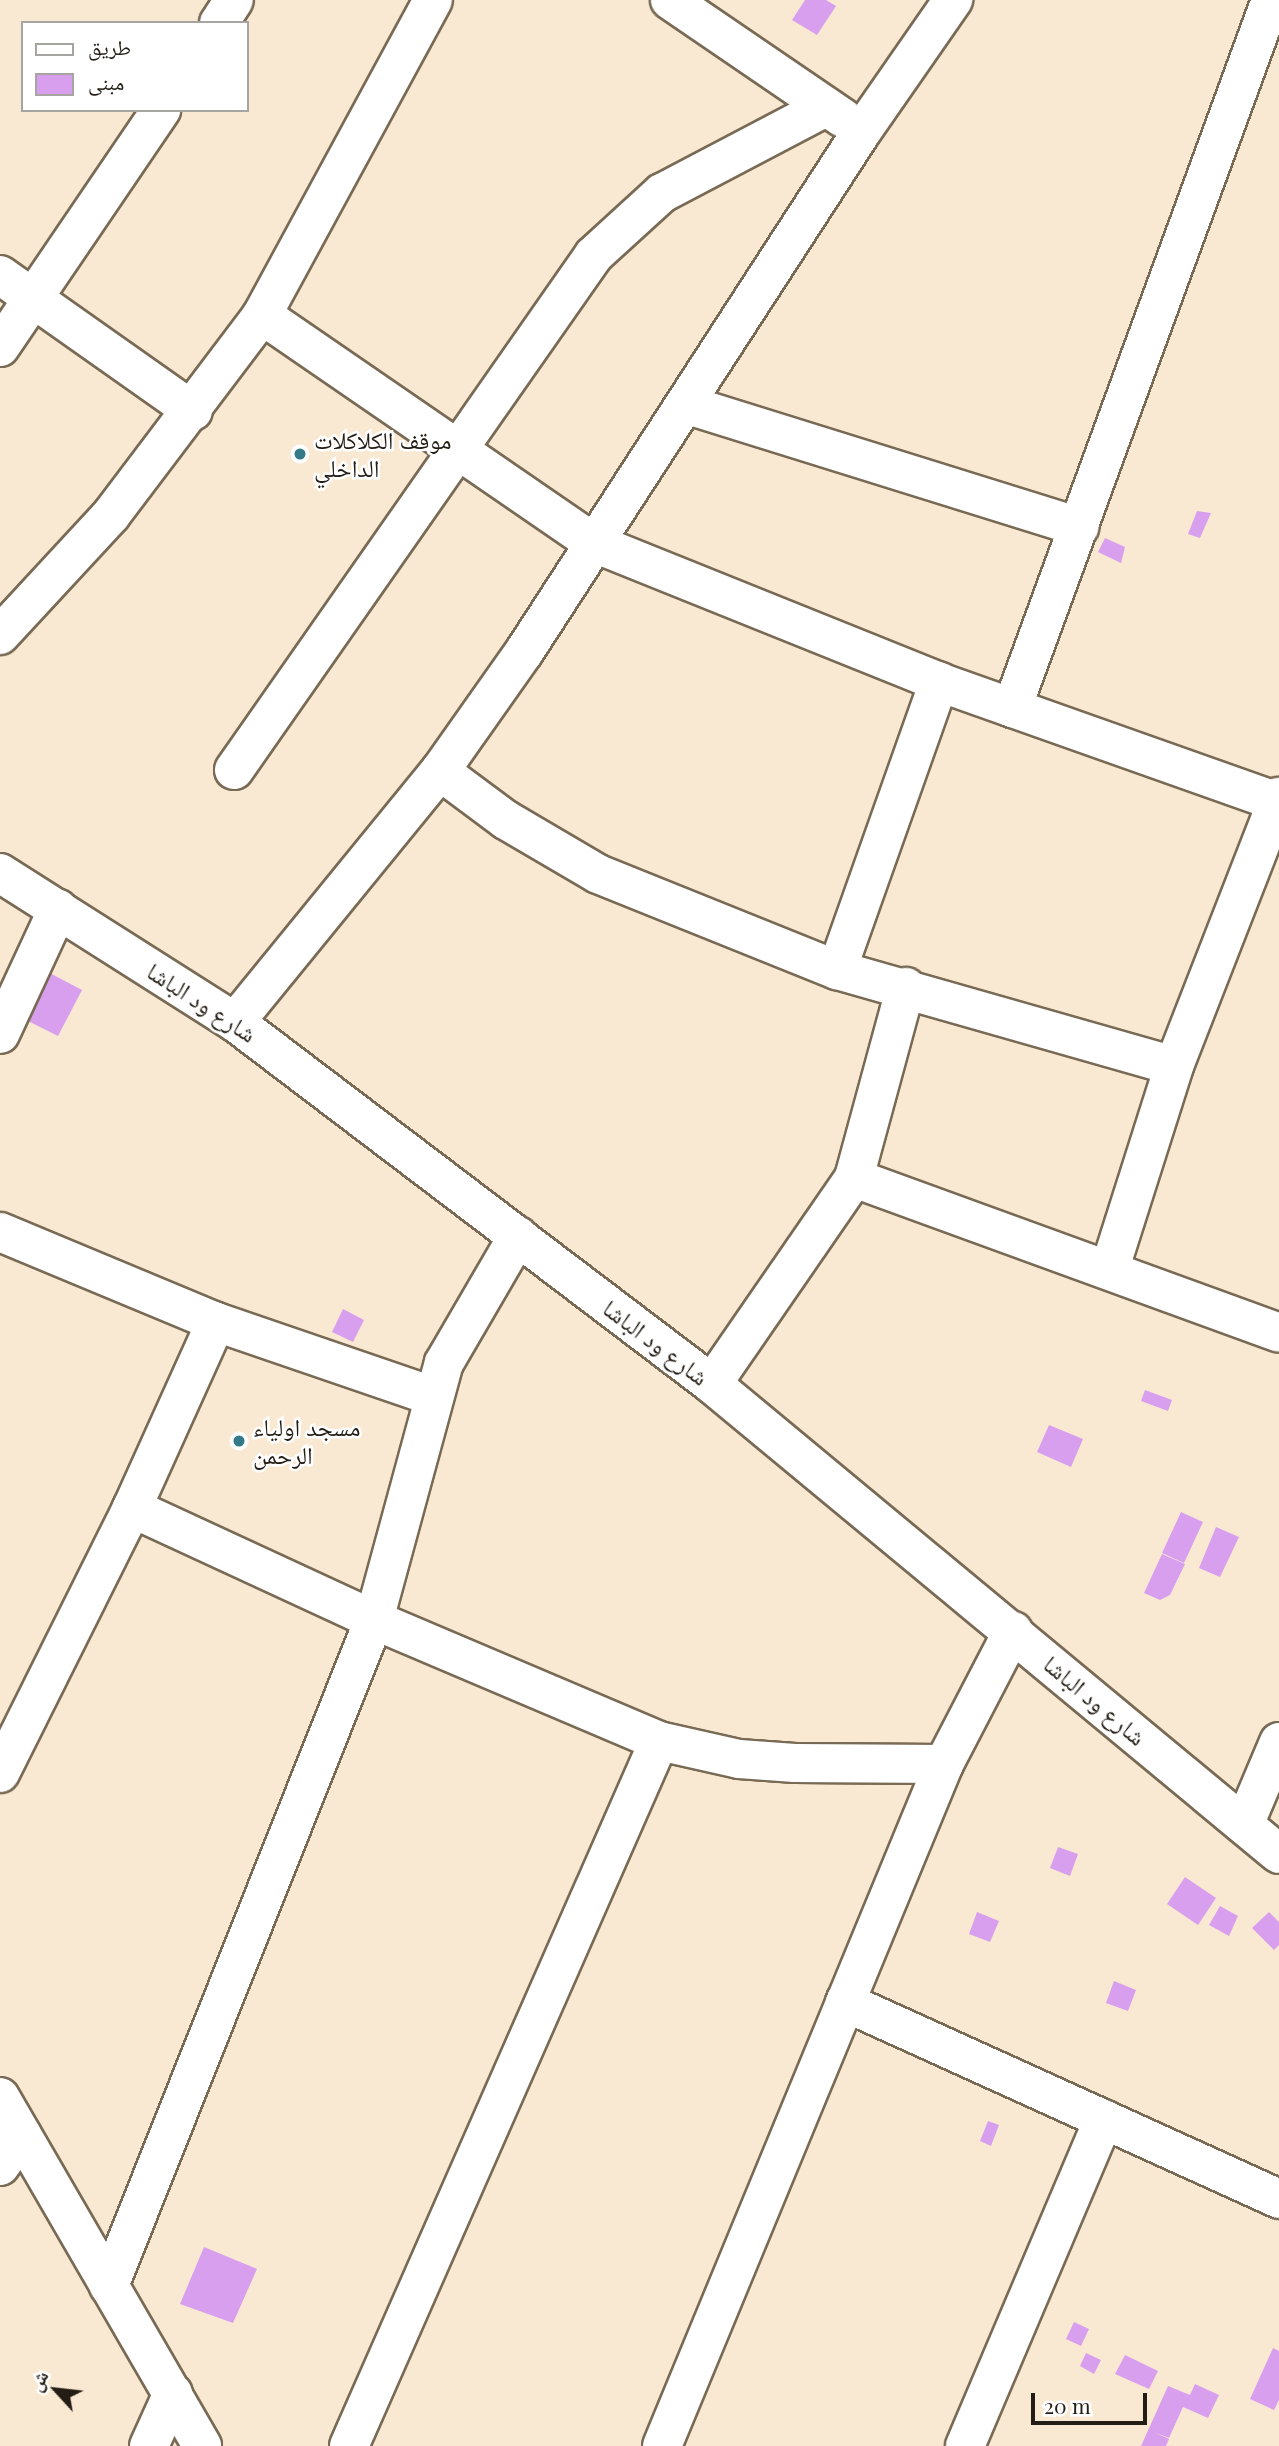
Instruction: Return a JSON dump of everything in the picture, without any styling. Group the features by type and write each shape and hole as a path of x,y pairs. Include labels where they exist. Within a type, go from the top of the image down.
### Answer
{"street":[{"path":"220,21 234,0"},
{"path":"0,635 111,515 193,411 262,315 433,0"},
{"path":"670,0 862,131"},
{"path":"1012,708 1271,0"},
{"path":"235,1022 440,771 524,652 688,405 947,2"},
{"path":"234,770 594,255 621,227 662,193 826,107"},
{"path":"0,347 160,112"},
{"path":"0,275 193,411"},
{"path":"262,315 594,543 939,682 1278,800 1174,1066 1110,1268"},
{"path":"688,405 1079,527"},
{"path":"837,970 939,682"},
{"path":"440,771 506,820 598,874 837,970 1174,1066"},
{"name":"شارع ود الباشا","path":"0,873 235,1022 712,1384 1279,1854"},
{"path":"0,1034 58,909"},
{"path":"712,1384 854,1178 906,988"},
{"path":"854,1178 1110,1268 1279,1333"},
{"path":"0,1232 216,1322 432,1396"},
{"path":"109,2286 374,1620 432,1396 444,1363 518,1236"},
{"path":"0,1773 132,1508 216,1322"},
{"path":"132,1508 374,1620 659,1741 739,1759 795,1763 944,1764"},
{"path":"662,2446 944,1764 1013,1631"},
{"path":"349,2446 659,1741"},
{"path":"1244,1825 1279,1742"},
{"path":"845,2003 1279,2199"},
{"path":"0,2097 202,2446"},
{"path":"965,2446 1104,2119"},
{"path":"0,2166 22,2135"},
{"path":"149,2446 173,2393"}],"building":[{"path":"805,0 826,0 836,6 817,35 792,20"},
{"path":"1197,511 1211,513 1200,538 1188,534"},
{"path":"1105,538 1125,547 1121,563 1098,552"},
{"path":"42,969 82,990 58,1036 18,1016"},
{"path":"343,1309 364,1320 353,1342 332,1332"},
{"path":"1145,1390 1172,1400 1168,1411 1141,1401"},
{"path":"1049,1425 1083,1439 1071,1467 1037,1452"},
{"path":"1181,1512 1203,1522 1184,1563 1162,1553"},
{"path":"1216,1527 1239,1537 1220,1577 1199,1568"},
{"path":"1162,1554 1185,1564 1170,1595 1160,1600 1144,1593"},
{"path":"1058,1847 1078,1854 1070,1876 1050,1868"},
{"path":"1185,1877 1216,1898 1198,1925 1167,1904"},
{"path":"1220,1906 1238,1916 1229,1936 1209,1925"},
{"path":"977,1912 999,1921 990,1942 969,1934"},
{"path":"1269,1912 1279,1922 1279,1945 1274,1950 1252,1928"},
{"path":"1114,1981 1136,1990 1128,2011 1106,2003"},
{"path":"988,2121 999,2125 991,2146 980,2141"},
{"path":"204,2247 257,2269 233,2323 180,2304"},
{"path":"1074,2322 1089,2329 1081,2346 1066,2339"},
{"path":"1273,2348 1279,2351 1279,2400 1274,2410 1250,2399"},
{"path":"1086,2353 1101,2360 1094,2374 1080,2366"},
{"path":"1125,2355 1158,2371 1149,2389 1115,2374"},
{"path":"1195,2384 1219,2395 1208,2418 1183,2407 1169,2438 1154,2432 1169,2439 1166,2446 1141,2446 1168,2386 1190,2395"}],"place":[{"name":"موقف الكلاكلات الداخلي","path":"300,454"},
{"name":"مسجد اولياء الرحمن","path":"239,1441"}]}
